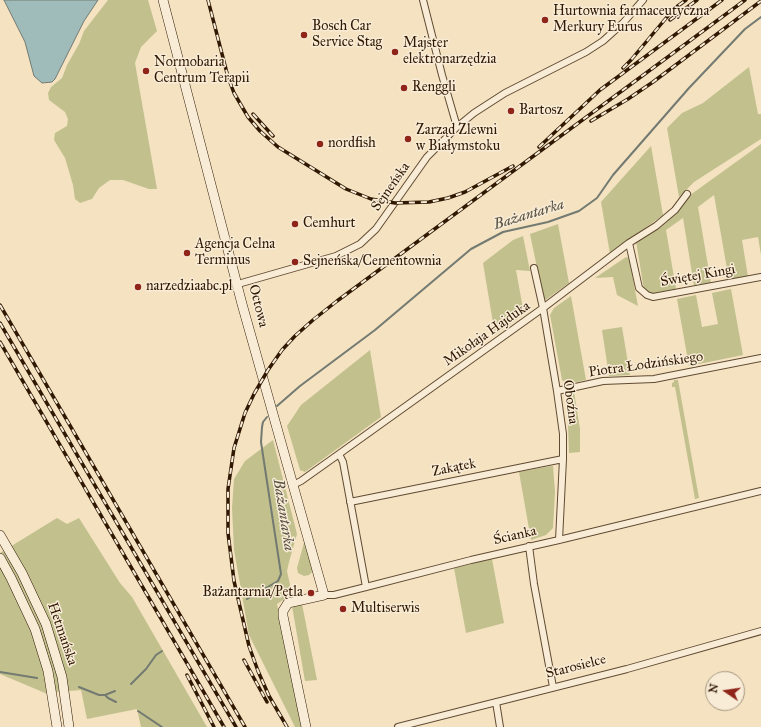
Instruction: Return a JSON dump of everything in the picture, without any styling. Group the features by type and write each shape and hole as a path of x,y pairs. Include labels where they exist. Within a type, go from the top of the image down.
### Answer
{"street":[{"name":"Octowa","path":"163,0 256,355 324,595"},
{"path":"423,0 457,127"},
{"name":"Sejneńska","path":"238,284 336,256 360,244 376,229 427,157 457,127 474,113 505,93 586,52 623,23 643,0"},
{"name":"Mikołaja Hajduka","path":"293,485 340,454 543,308 629,243 656,226 675,210 687,194"},
{"name":"Świętej Kingi","path":"629,243 639,288 647,295 654,296 761,278"},
{"name":"Oboźna","path":"534,268 543,308 563,434 559,540"},
{"name":"Piotra Łodzińskiego","path":"557,391 603,381 669,376 761,358"},
{"path":"340,454 343,462 366,587"},
{"name":"Zakątek","path":"350,502 563,459"},
{"name":"Ścianka","path":"306,727 283,616 285,607 288,603 324,595 334,595 529,546 761,491"},
{"name":"Hetmańska","path":"0,535 22,573 46,624 62,677 69,727"},
{"path":"529,546 534,584 553,687"},
{"name":"Hetmańska","path":"0,558 12,578 35,629 48,671 57,727"},
{"name":"Starosielce","path":"398,727 627,669 761,631"},
{"path":"496,702 500,727"},
{"path":"56,714 68,713"}],"shaded area":[{"path":"108,0 148,0 157,31 141,47 135,63 157,189 149,189 123,180 110,180 99,188 92,199 80,203 75,199 73,185 65,158 54,140 55,133 67,126 68,119 65,112 49,100 48,93 51,87 62,78 84,31"},
{"path":"749,67 758,114 761,114 761,139 694,182 679,197 667,128 682,113 703,103"},
{"path":"761,144 761,255 758,237 742,240 748,277 729,280 714,195 698,207 711,283 694,286 683,218 666,230 676,289 649,294 644,290 636,241 686,198"},
{"path":"651,146 663,215 610,254 601,202"},
{"path":"558,224 569,283 544,301 530,234"},
{"path":"523,236 530,271 516,270 524,314 495,335 483,263 513,240"},
{"path":"626,257 629,258 638,306 617,295 613,277 595,278"},
{"path":"731,289 743,355 689,366 677,299 696,295 702,327 718,324 712,293"},
{"path":"571,296 586,380 567,384 562,380 550,315 554,308"},
{"path":"622,327 630,375 609,376 602,330"},
{"path":"370,350 381,417 305,472 300,470 287,426 301,405"},
{"path":"674,380 678,380 699,498 695,499 675,387 672,387"},
{"path":"574,392 580,429 580,452 569,453 567,397 570,393"},
{"path":"273,440 297,534 287,571 292,594 277,604 303,727 295,727 249,635 234,550 232,508 234,479 245,461"},
{"path":"553,466 555,492 553,528 546,535 531,540 519,472"},
{"path":"57,518 67,524 79,518 120,583 132,597 207,727 141,727 137,709 87,719 81,690 45,693 0,674 0,553"},
{"path":"305,539 313,571 309,575 304,576 298,573 297,568"},
{"path":"492,559 504,623 466,633 454,568"},
{"path":"302,604 317,680 305,681 292,606"}],"water":[{"path":"4,0 98,0 84,21 55,79 52,82 42,83 34,76 25,42"}],"waterway":[{"name":"Bażantarka","path":"277,406 300,386 375,330 471,249 503,232 548,222 579,211 597,198 613,175 689,88 745,29 761,17"},
{"name":"Bażantarka","path":"247,599 278,581 281,574 261,442 263,422 267,417"},
{"name":"Bażantarka","path":"131,684 146,669 156,655 162,651"},
{"name":"Bażantarka","path":"0,672 37,678"},
{"name":"Bażantarka","path":"79,687 99,695 105,695 115,691"},
{"path":"105,695 116,702"},
{"path":"138,711 162,727"}],"railway":[{"path":"208,0 228,77 234,93 248,117 260,131 278,147 346,189 371,199 395,203 429,202 448,198 465,192 513,166"},
{"path":"623,68 675,8 686,0"},
{"path":"670,20 697,0"},
{"path":"539,147 600,90 722,0"},
{"path":"287,727 269,696 249,646 234,581 228,533 228,489 234,448 245,413 268,370 282,350 295,336 337,301 745,0"},
{"path":"591,121 653,82 761,1"},
{"path":"253,114 273,136"},
{"path":"0,305 245,727"},
{"path":"0,323 236,727"},
{"path":"0,342 224,727"},
{"path":"244,660 267,702"},
{"path":"187,675 214,727"}],"place":[{"name":"Hurtownia farmaceutyczna Merkury Eurus","path":"545,20"},
{"name":"Bosch Car Service Stag","path":"304,35"},
{"name":"Majster elektronarzędzia","path":"395,52"},
{"name":"Normobaria Centrum Terapii","path":"146,71"},
{"name":"Renggli","path":"404,88"},
{"name":"Bartosz","path":"511,111"},
{"name":"Zarząd Zlewni w Białymstoku","path":"408,139"},
{"name":"nordfish","path":"320,144"},
{"name":"Cemhurt","path":"295,224"},
{"name":"Agencja Celna Terminus","path":"187,253"},
{"name":"Sejneńska/Cementownia","path":"295,262"},
{"name":"narzedziaabc.pl","path":"138,287"},
{"name":"Bażantarnia/Pętla","path":"311,593"},
{"name":"Multiserwis","path":"343,609"}]}
